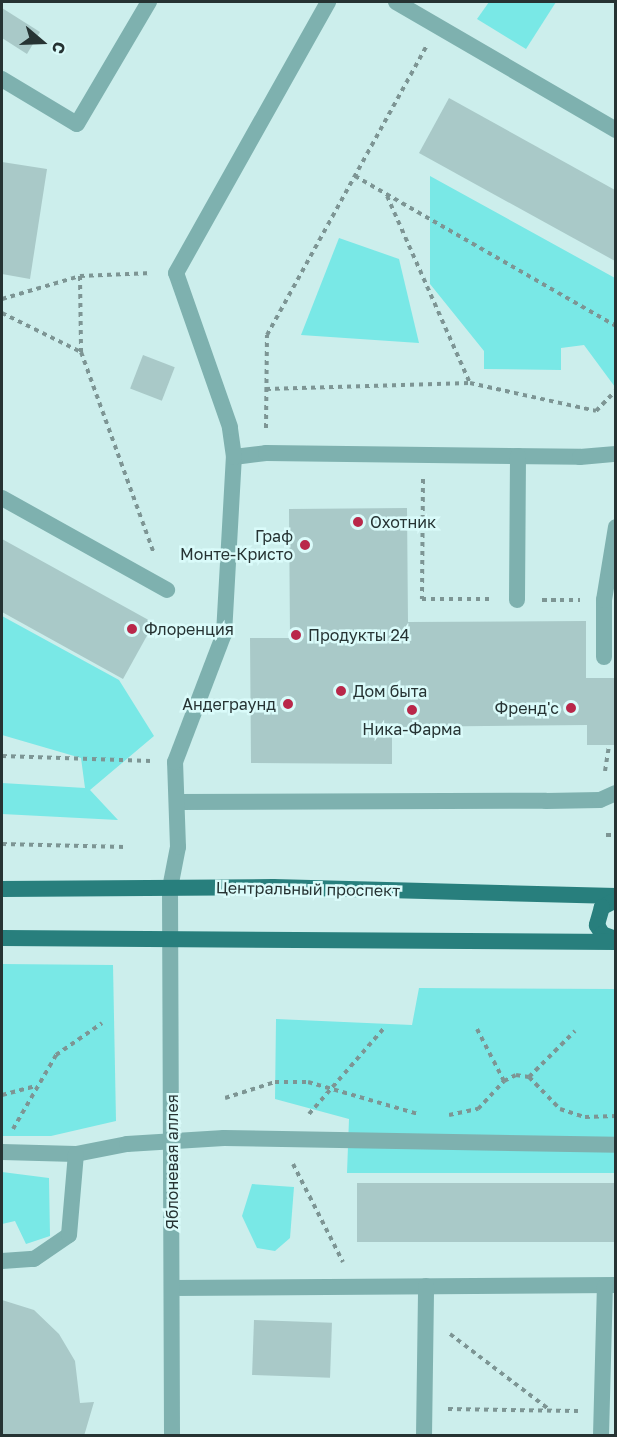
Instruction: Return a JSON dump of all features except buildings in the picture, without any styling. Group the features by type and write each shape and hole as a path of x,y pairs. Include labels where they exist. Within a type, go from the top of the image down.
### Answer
{"main road":[{"name":"Центральный проспект","path":"2,889 170,888 615,898"},
{"path":"615,898 602,908 597,925 602,934 615,940"},
{"path":"2,938 171,942 615,940"}],"street":[{"path":"2,79 77,123 149,2"},
{"path":"175,762 224,633 234,457 230,427 176,273 328,2"},
{"path":"396,2 615,130"},
{"path":"234,457 266,453 518,456 615,454"},
{"path":"517,600 518,456"},
{"path":"2,498 167,591"},
{"path":"604,657 604,600 615,526"},
{"name":"Яблоневая аллея","path":"172,1436 173,1142 170,888 178,847 175,762"},
{"path":"177,802 600,800 615,793"},
{"path":"2,1152 76,1154 127,1144 224,1138 615,1145"},
{"path":"2,1261 34,1259 69,1235 76,1154"},
{"path":"424,1436 426,1286"},
{"path":"172,1288 610,1286 601,1436"}],"path":[{"path":"266,453 267,335 438,26"},
{"path":"355,176 615,326"},
{"path":"386,195 470,383"},
{"path":"2,299 80,276 176,273"},
{"path":"80,276 81,352 167,591"},
{"path":"2,313 81,352"},
{"path":"266,389 470,383 596,411 615,390"},
{"path":"423,454 422,599 604,600"},
{"path":"2,756 175,762"},
{"path":"606,835 615,836"},
{"path":"2,844 125,847"},
{"path":"11,1132 56,1055 102,1023"},
{"path":"355,1286 284,1139 384,1028"},
{"path":"477,1029 504,1081"},
{"path":"529,1077 575,1031"},
{"path":"440,1115 478,1109 504,1081 516,1075 529,1077 560,1109 585,1117 615,1116"},
{"path":"225,1098 275,1082 308,1082 426,1115"},
{"path":"2,1095 36,1086"},
{"path":"426,1315 551,1411"},
{"path":"423,1409 601,1412"}],"shaded area":[{"path":"489,2 556,2 526,49 477,19"},
{"path":"430,176 615,278 615,387 584,345 561,348 561,370 484,369 484,351 430,284"},
{"path":"339,238 399,259 419,343 301,335"},
{"path":"2,616 119,680 154,736 90,790 118,820 2,814 2,783 85,788 81,758 2,735"},
{"path":"2,964 113,965 116,1121 51,1136 2,1136"},
{"path":"419,988 615,989 615,1173 347,1173 349,1119 275,1099 276,1019 412,1025"},
{"path":"2,1172 49,1178 50,1236 26,1244 15,1221 2,1224"},
{"path":"252,1184 294,1187 290,1238 275,1251 257,1248 242,1216"}],"place":[{"name":"Охотник","path":"358,522"},
{"name":"Граф Монте-Кристо","path":"305,545"},
{"name":"Флоренция","path":"132,629"},
{"name":"Продукты 24","path":"296,635"},
{"name":"Дом быта","path":"341,691"},
{"name":"Андеграунд","path":"288,704"},
{"name":"Френд'с","path":"571,708"},
{"name":"Ника-Фарма","path":"412,710"}]}
